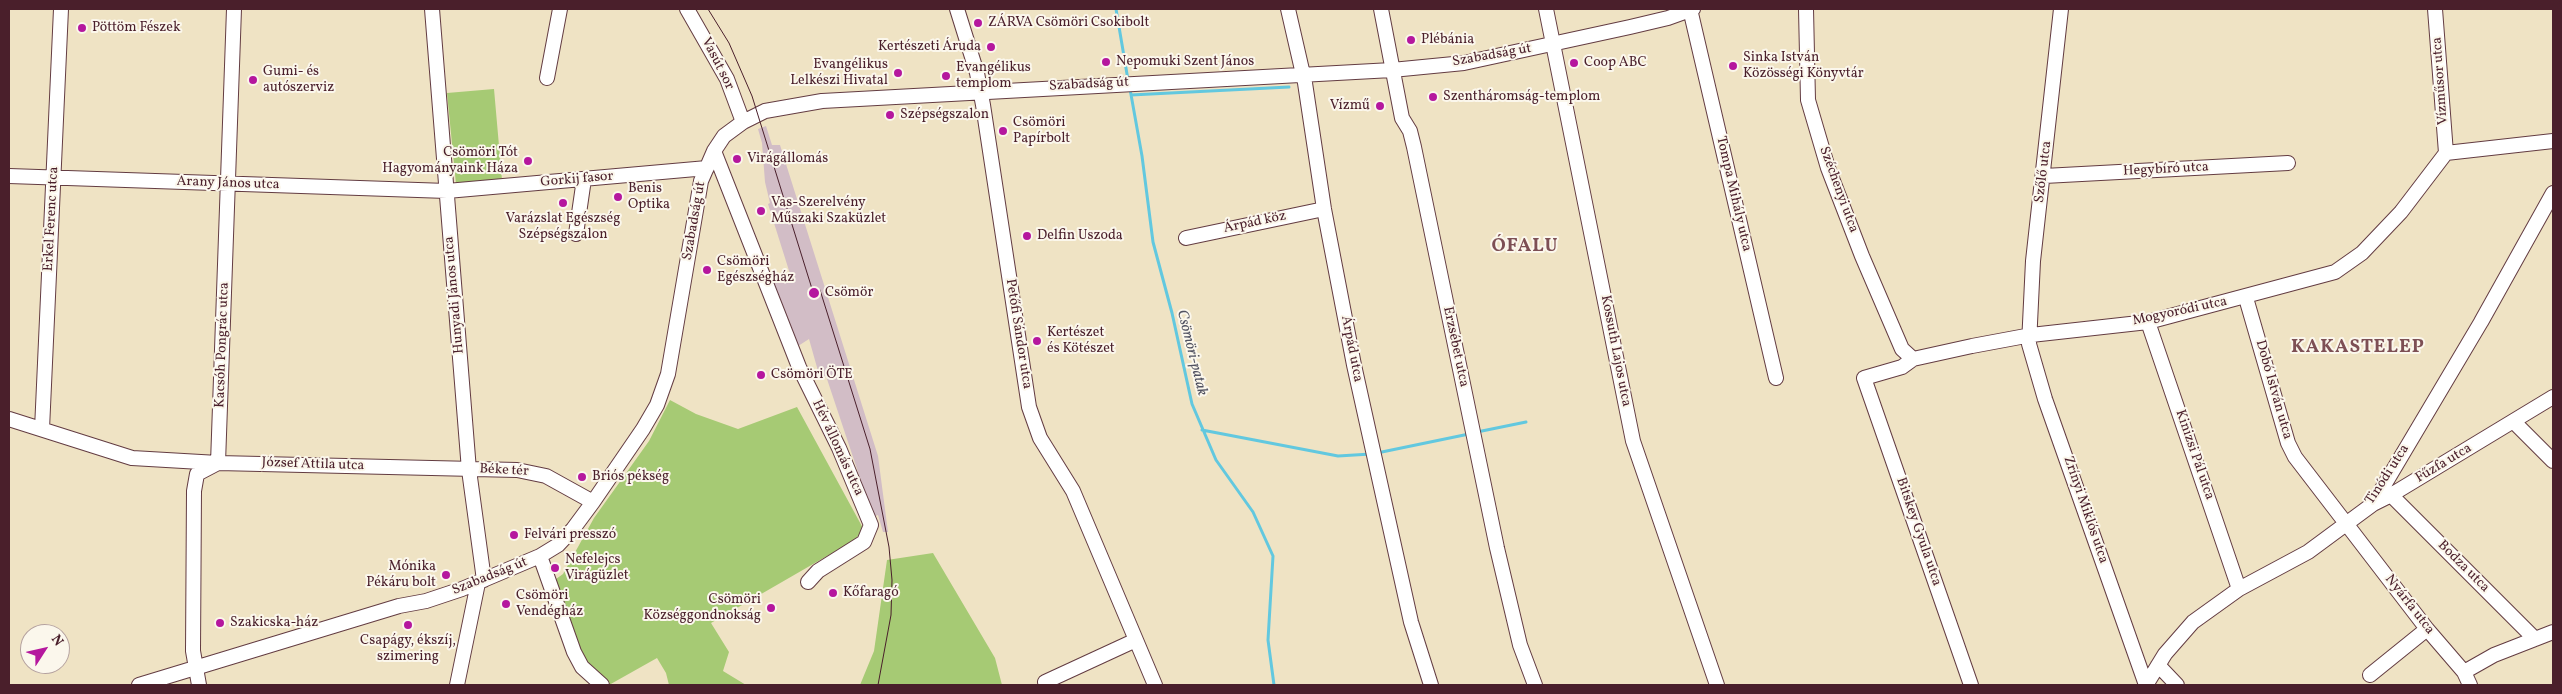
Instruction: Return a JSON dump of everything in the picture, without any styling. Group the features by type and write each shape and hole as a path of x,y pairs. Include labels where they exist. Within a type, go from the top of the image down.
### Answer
{"street":[{"name":"Erkel Ferenc utca","path":"42,429 55,178 61,9"},
{"name":"Kacsóh Pongrác utca","path":"218,463 234,9"},
{"name":"Hunyadi János utca","path":"432,9 469,470 481,582 457,685"},
{"path":"547,78 560,9"},
{"name":"Vasút sor","path":"687,9 727,79 743,122"},
{"name":"Petőfi Sándor utca","path":"957,9 977,73 1029,407 1040,438 1073,491 1156,685"},
{"name":"Árpád utca","path":"1288,9 1302,74 1324,209 1354,365 1411,622 1431,685"},
{"name":"Erzsébet utca","path":"1381,9 1402,118 1410,132 1414,147 1473,432 1520,645 1535,685"},
{"name":"Kossuth Lajos utca","path":"1546,9 1633,441 1717,685"},
{"name":"Szabadság út","path":"139,685 399,606 426,601 481,582 540,556 564,538 593,502 643,429 664,390 701,181 714,151 724,136 743,122 765,111 822,100 1392,70 1464,63 1553,45 1668,18 1691,9"},
{"name":"Tompa Mihály utca","path":"1691,9 1776,378"},
{"name":"Széchenyi utca","path":"1806,9 1808,100 1828,168 1862,256 1902,349 1913,359"},
{"name":"Szőlő utca","path":"2031,335 2033,261 2044,176 2061,9"},
{"name":"Vízműsor utca","path":"2435,9 2446,152"},
{"path":"2446,152 2553,141"},
{"name":"Hév állomás utca","path":"714,151 799,367 835,441 871,525 864,542 818,571 808,582"},
{"name":"Mogyoródi utca","path":"1864,378 1902,366 1913,359 2031,335 2148,322 2246,298 2335,272 2362,253 2401,212 2446,152"},
{"name":"Hegybíró utca","path":"2044,176 2288,163"},
{"name":"Gorkij fasor","path":"447,191 706,168"},
{"name":"Arany János utca","path":"9,176 447,191"},
{"path":"576,234 584,179"},
{"name":"Tinódi utca","path":"2146,685 2158,665 2193,622 2239,589 2308,552 2373,504 2481,322 2553,193"},
{"name":"Árpád köz","path":"1186,238 1324,209"},
{"name":"Dobó István utca","path":"2246,298 2288,443 2295,457 2347,524"},
{"name":"Kinizsi Pál utca","path":"2148,322 2239,589"},
{"name":"Zrínyi Miklós utca","path":"2031,335 2029,344 2046,399 2146,685"},
{"name":"Bitskey Gyula utca","path":"1864,378 1971,685"},
{"name":"Fűzfa utca","path":"2373,504 2391,496 2553,397"},
{"name":"József Attila utca","path":"9,419 132,458 218,463 469,470"},
{"path":"2514,422 2553,461"},
{"name":"József Attila utca","path":"158,460 197,474"},
{"path":"199,685 193,651 194,501 197,474 218,463"},
{"name":"Béke tér","path":"469,470 529,471 554,480 593,502"},
{"name":"Bodza utca","path":"2391,496 2535,639"},
{"name":"Nyárfa utca","path":"2347,524 2427,629 2464,672 2470,685"},
{"path":"540,556 574,652 582,667 602,685"},
{"path":"2370,675 2427,629"},
{"path":"2464,672 2494,655 2553,632"},
{"path":"1045,682 1136,640"},
{"path":"2158,665 2177,685"}],"shaded area":[{"path":"766,126 772,145 780,145 878,456 888,532 883,532 878,515 873,517 826,376 820,378 809,339 795,348 769,280 791,277 768,204 770,203 765,182 762,143 758,129"}],"green space":[{"path":"494,89 502,180 456,184 447,93"},
{"path":"670,400 696,414 738,429 797,407 864,530 853,541 711,623 729,652 723,671 746,685 669,685 666,673 657,658 609,685 594,677 582,660 556,579 563,574 594,518 649,441"},
{"path":"933,553 995,658 1002,685 860,685 874,651 887,560"}],"waterway":[{"name":"Csömöri-patak","path":"1116,9 1128,80"},
{"path":"1131,95 1289,87"},
{"name":"Csömöri-patak","path":"1130,89 1142,156 1153,242 1172,313 1192,404 1216,460 1253,512 1273,556 1268,640 1274,685"},
{"path":"1477,432 1526,422"},
{"path":"1202,430 1338,456 1371,454"},
{"path":"1377,453 1469,434"}],"tram line":[{"path":"708,9 729,43 752,96 813,292"},
{"path":"820,290 870,449 889,547 892,580 891,615 878,685"}],"place":[{"name":"ZÁRVA Csömöri Csokibolt","path":"978,23"},
{"name":"Pöttöm Fészek","path":"82,28"},
{"name":"Plébánia","path":"1411,40"},
{"name":"Kertészeti Áruda","path":"991,47"},
{"name":"Nepomuki Szent János","path":"1106,62"},
{"name":"Coop ABC","path":"1574,63"},
{"name":"Sinka István Közösségi Könyvtár","path":"1733,66"},
{"name":"Evangélikus Lelkészi Hivatal","path":"898,73"},
{"name":"Evangélikus templom","path":"946,76"},
{"name":"Gumi- és autószerviz","path":"253,80"},
{"name":"Szentháromság-templom","path":"1433,97"},
{"name":"Vízmű","path":"1380,106"},
{"name":"Szépségszalon","path":"890,115"},
{"name":"Csömöri Papírbolt","path":"1003,131"},
{"name":"Virágállomás","path":"737,159"},
{"name":"Csömöri Tót Hagyományaink Háza","path":"528,161"},
{"name":"Benis Optika","path":"618,197"},
{"name":"Varázslat Egészség Szépségszalon","path":"563,203"},
{"name":"Vas-Szerelvény Műszaki Szaküzlet","path":"761,211"},
{"name":"Delfin Uszoda","path":"1027,236"},
{"name":"Csömöri Egészségház","path":"707,270"},
{"name":"Csömör","path":"814,293"},
{"name":"Kertészet és Kötészet","path":"1037,341"},
{"name":"Csömöri ÖTE","path":"761,375"},
{"name":"Briós pékség","path":"582,477"},
{"name":"Felvári presszó","path":"514,535"},
{"name":"Nefelejcs Virágüzlet","path":"555,568"},
{"name":"Mónika Pékáru bolt","path":"446,575"},
{"name":"Kőfaragó","path":"833,593"},
{"name":"Csömöri Vendégház","path":"506,604"},
{"name":"Csömöri Községgondnokság","path":"771,608"},
{"name":"Szakicska-ház","path":"220,623"},
{"name":"Csapágy, ékszíj, szimering","path":"408,625"}],"district":[{"name":"ÓFALU","path":"1525,248"},
{"name":"KAKASTELEP","path":"2358,349"}]}
